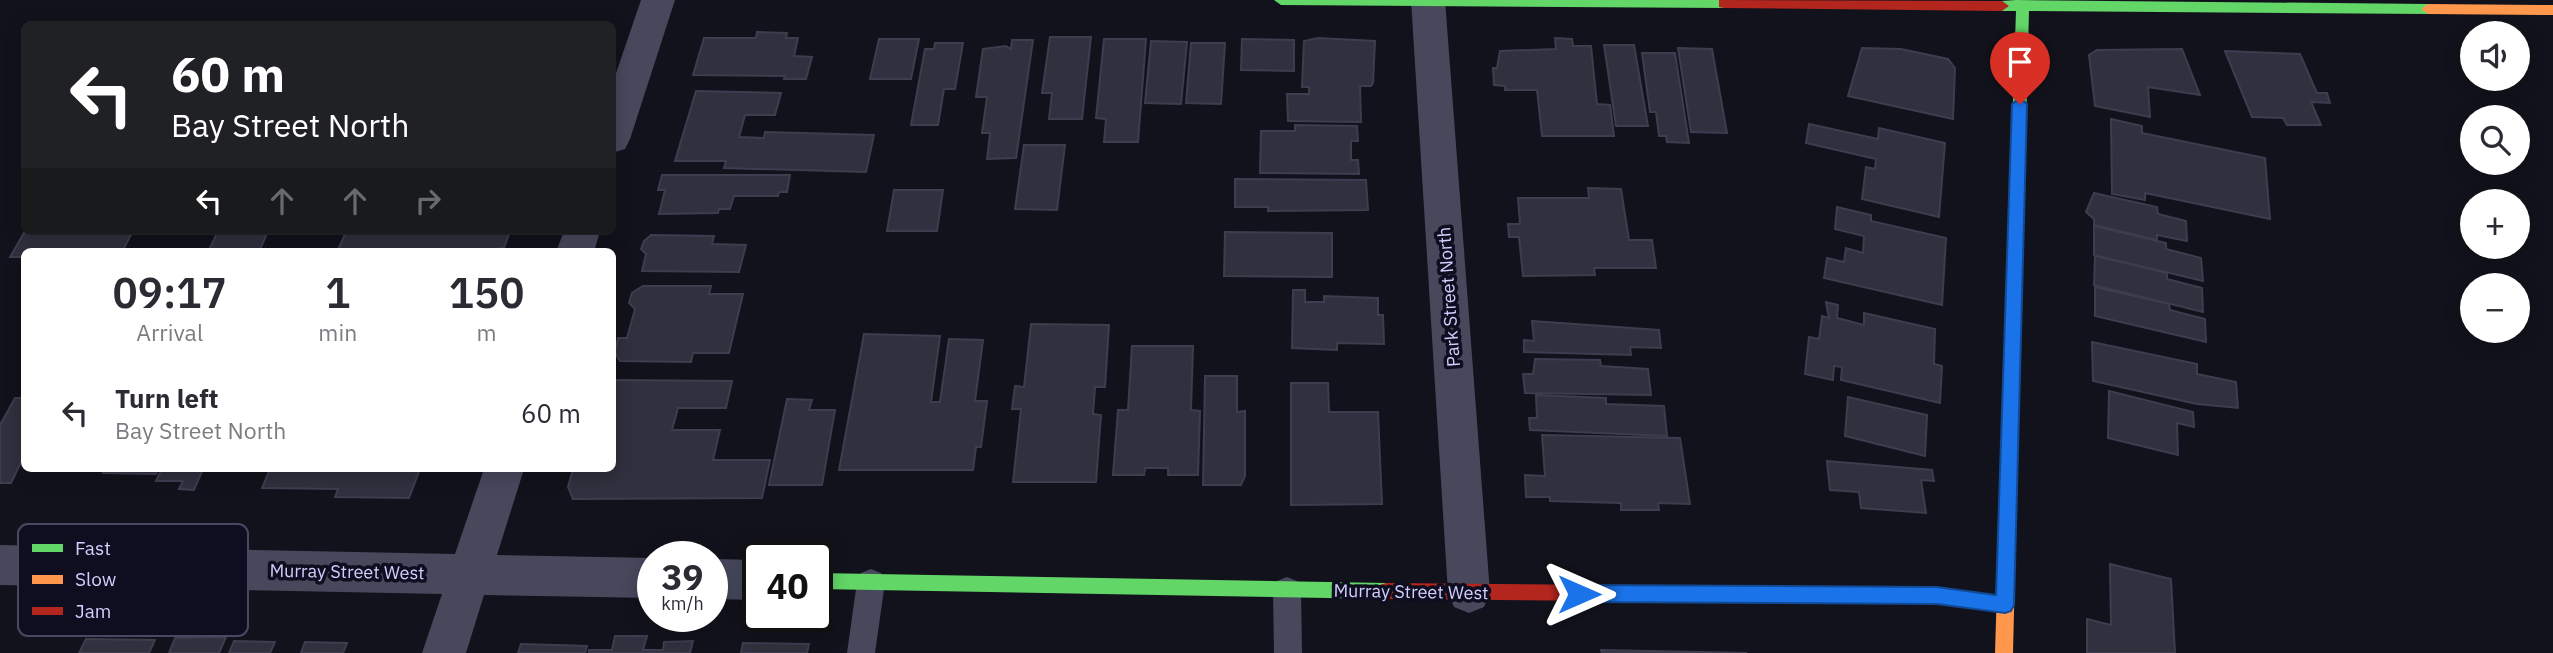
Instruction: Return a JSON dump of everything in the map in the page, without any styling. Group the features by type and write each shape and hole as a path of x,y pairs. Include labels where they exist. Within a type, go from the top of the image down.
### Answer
{"street":[{"path":"616,127 658,0"},
{"path":"1281,0 2022,3 2553,10"},
{"name":"Park Street North","path":"1429,1 1469,593"},
{"path":"2004,653 2022,3"},
{"path":"444,653 503,472"},
{"name":"Murray Street West","path":"0,565 18,565"},
{"name":"Murray Street West","path":"248,570 637,578"},
{"name":"Murray Street West","path":"833,581 1469,593 1937,595 2005,605"}],"lane":[{"path":"861,653 871,582"},
{"path":"1287,590 1287,653"}],"building":[{"path":"757,32 787,33 786,38 798,38 794,56 812,57 806,79 784,79 785,76 693,75 704,38 756,38"},
{"path":"1050,37 1091,37 1082,119 1049,119 1052,93 1042,93"},
{"path":"1318,38 1375,41 1373,83 1371,86 1360,86 1361,122 1288,121 1287,94 1309,94 1309,87 1302,87 1304,41"},
{"path":"1555,38 1572,39 1573,46 1591,46 1597,104 1610,105 1614,136 1542,136 1537,90 1505,90 1505,86 1494,85 1493,68 1497,68 1500,51 1556,49"},
{"path":"879,39 919,39 911,79 870,79"},
{"path":"1104,39 1146,39 1138,142 1104,142 1106,119 1096,118"},
{"path":"1242,39 1294,40 1294,71 1241,70"},
{"path":"1012,40 1033,40 1016,158 987,159 990,133 982,133 987,97 976,97 983,49 1006,46 1011,49"},
{"path":"1151,41 1187,42 1181,104 1145,103"},
{"path":"935,43 963,43 955,89 944,89 938,125 911,125 925,49 934,49"},
{"path":"1191,43 1225,43 1221,104 1186,103"},
{"path":"1604,45 1634,45 1648,126 1616,126"},
{"path":"1678,48 1712,49 1727,133 1691,132"},
{"path":"1862,48 1901,49 1948,59 1955,68 1953,119 1848,96"},
{"path":"2182,49 2200,95 2148,87 2150,117 2095,106 2089,55 2097,50"},
{"path":"2225,51 2300,54 2317,93 2327,93 2330,103 2311,102 2321,125 2287,125 2283,118 2252,117"},
{"path":"1642,53 1675,53 1689,143 1667,142 1666,136 1659,136 1656,112 1650,112"},
{"path":"696,91 781,93 775,115 745,115 739,137 764,138 765,132 874,135 866,172 724,168 726,161 675,161"},
{"path":"2111,119 2142,126 2142,133 2265,158 2270,219 2145,193 2145,200 2112,194"},
{"path":"1809,124 1878,139 1879,128 1945,143 1939,217 1862,199 1866,167 1875,169 1876,159 1806,143"},
{"path":"1295,125 1357,126 1358,141 1351,141 1351,160 1358,160 1359,174 1260,173 1261,131 1295,131"},
{"path":"1024,145 1065,145 1057,210 1015,209"},
{"path":"662,175 790,175 787,192 779,192 778,196 734,196 730,209 719,209 718,213 659,214 665,190 658,190"},
{"path":"1235,179 1366,180 1368,210 1268,211 1268,207 1235,207"},
{"path":"1588,188 1621,189 1629,240 1652,240 1656,268 1594,268 1595,275 1523,276 1519,237 1509,237 1508,224 1520,224 1518,198 1589,198"},
{"path":"894,190 943,190 937,231 887,231"},
{"path":"2094,193 2157,207 2158,214 2186,221 2187,241 2157,235 2157,240 2094,225 2094,219 2086,212"},
{"path":"1837,207 1871,215 1871,221 1946,238 1942,305 1824,278 1827,258 1844,262 1846,248 1863,253 1864,236 1835,229"},
{"path":"2094,226 2166,243 2166,249 2201,258 2203,281 2094,255"},
{"path":"1225,232 1332,233 1332,277 1224,276"},
{"path":"23,235 131,235 124,248 21,248 21,257 10,257"},
{"path":"216,235 266,235 261,248 210,248"},
{"path":"345,235 509,235 504,248 339,248"},
{"path":"651,235 714,236 712,244 746,245 739,272 642,271 646,254 641,249 644,241"},
{"path":"2095,256 2167,273 2167,279 2202,288 2203,312 2094,285"},
{"path":"643,286 711,286 709,294 743,294 729,353 693,353 691,362 620,361 616,348 618,338 627,338 635,309 629,303 632,293"},
{"path":"2095,287 2169,304 2170,310 2205,319 2206,342 2095,316"},
{"path":"1293,290 1305,290 1305,302 1324,302 1324,296 1378,298 1378,315 1383,315 1384,344 1337,343 1337,350 1292,348"},
{"path":"1826,302 1838,305 1837,318 1864,325 1864,313 1935,329 1934,364 1942,366 1940,403 1841,380 1842,367 1834,366 1833,380 1805,374 1809,337 1819,339 1822,316 1829,318"},
{"path":"1532,321 1659,330 1661,348 1630,347 1631,355 1524,352 1524,340 1534,341"},
{"path":"1031,324 1109,325 1105,387 1095,387 1093,414 1101,415 1096,482 1013,482 1021,409 1012,409 1015,386 1024,387"},
{"path":"864,334 940,336 931,402 940,402 949,339 983,340 975,401 987,401 981,447 976,447 973,470 839,470"},
{"path":"2092,342 2197,364 2197,374 2236,382 2238,408 2197,404 2093,381"},
{"path":"1132,346 1193,346 1191,410 1200,411 1198,475 1168,475 1168,468 1145,468 1144,475 1113,475 1118,410 1128,410"},
{"path":"1535,359 1600,360 1601,366 1648,369 1651,395 1525,393 1523,374 1533,374"},
{"path":"1205,376 1237,376 1237,412 1245,411 1245,476 1241,485 1203,485"},
{"path":"616,380 732,381 726,408 678,408 672,430 720,430 713,460 770,460 762,498 573,499 568,487 572,472 616,472"},
{"path":"1291,383 1328,383 1329,412 1378,412 1382,504 1291,505"},
{"path":"2109,391 2193,412 2194,427 2177,423 2178,455 2108,438"},
{"path":"1536,395 1606,398 1606,404 1664,406 1667,436 1530,430 1529,418 1537,418"},
{"path":"1848,397 1927,415 1925,456 1845,436"},
{"path":"15,398 21,398 21,462 11,483 0,483 0,425"},
{"path":"787,399 812,400 809,410 835,410 822,485 769,485"},
{"path":"1542,435 1680,438 1690,504 1658,503 1659,510 1621,510 1621,503 1550,501 1550,497 1526,497 1525,475 1545,476"},
{"path":"1827,461 1932,470 1934,481 1921,480 1926,513 1861,508 1859,492 1830,490"},
{"path":"104,472 157,472 156,474"},
{"path":"160,472 202,472 194,490 179,489 183,481 156,481"},
{"path":"269,472 419,472 409,498 335,497 338,489 262,488"},
{"path":"2110,564 2171,579 2175,653 2087,653 2087,619 2111,625"},
{"path":"615,636 647,636 643,650 663,650 664,642 693,641 690,653 589,653 589,650 612,650"},
{"path":"226,637 219,653 169,653 175,638"},
{"path":"86,639 155,640 149,653 79,653"},
{"path":"234,641 275,642 270,653 229,653"},
{"path":"305,642 347,643 343,653 301,653"},
{"path":"743,643 809,644 807,653 741,653"},
{"path":"521,644 587,646 585,653 518,653"},
{"path":"1601,650 1747,653 1602,653"}],"traffic: fast":[{"path":"1281,0 1724,3"},
{"path":"2012,363 2023,0"},
{"path":"2002,6 2428,9"},
{"path":"833,581 1386,591"},
{"path":"1717,594 1937,595 2005,605"}],"traffic: slow":[{"path":"2428,9 2553,10"},
{"path":"2004,653 2012,363"}],"traffic: jam":[{"path":"1724,3 2002,6"},
{"path":"1386,591 1717,594"}],"route":[{"path":"1579,594 1937,595 2005,605 2020,104"}]}
